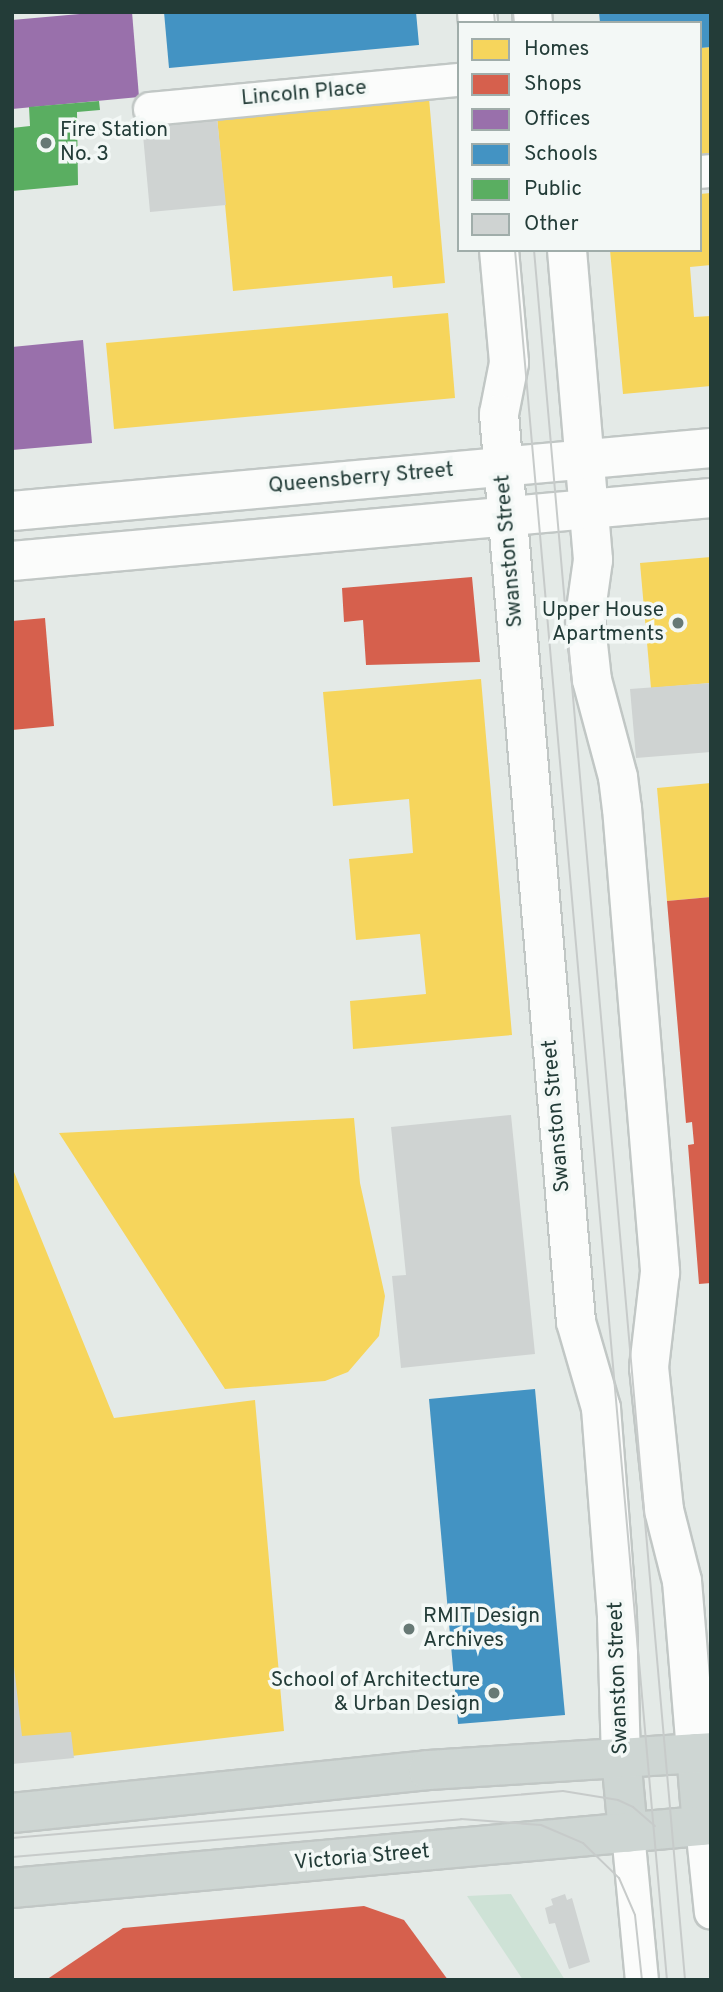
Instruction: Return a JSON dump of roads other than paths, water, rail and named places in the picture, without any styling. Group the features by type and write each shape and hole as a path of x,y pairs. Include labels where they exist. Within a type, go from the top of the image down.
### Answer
{"main road":[{"path":"12,1813 428,1770 703,1752 706,1825"},
{"name":"Swanston Street","path":"621,1757 628,1833"},
{"name":"Victoria Street","path":"12,1888 706,1825"}],"street":[{"name":"Lincoln Place","path":"150,109 457,80"},
{"name":"Swanston Street","path":"499,252 509,363 499,414 507,516 576,1322 601,1408 617,1617 621,1757"},
{"path":"567,252 593,561 585,617 592,680 618,777 622,808 660,1272 649,1367 664,1510 682,1580 703,1752"},
{"name":"Queensberry Street","path":"12,511 711,448"},
{"path":"12,561 711,498"},
{"path":"106,502 110,552"},
{"path":"706,1825 711,1913"},
{"name":"Swanston Street","path":"628,1833 642,1980"}],"tram line":[{"path":"494,12 495,21"},
{"path":"513,12 514,21"},
{"path":"515,252 667,1980"},
{"path":"534,252 685,1980"},
{"path":"12,1838 563,1791 618,1800 633,1807 655,1826"},
{"path":"12,1857 461,1819 541,1825 583,1843 619,1878 635,1915 642,1980"}],"place":[{"name":"Fire Station No. 3","path":"46,143"},
{"name":"Upper House Apartments","path":"678,623"},
{"name":"RMIT Design Archives","path":"409,1629"},
{"name":"School of Architecture & Urban Design","path":"494,1693"}]}
